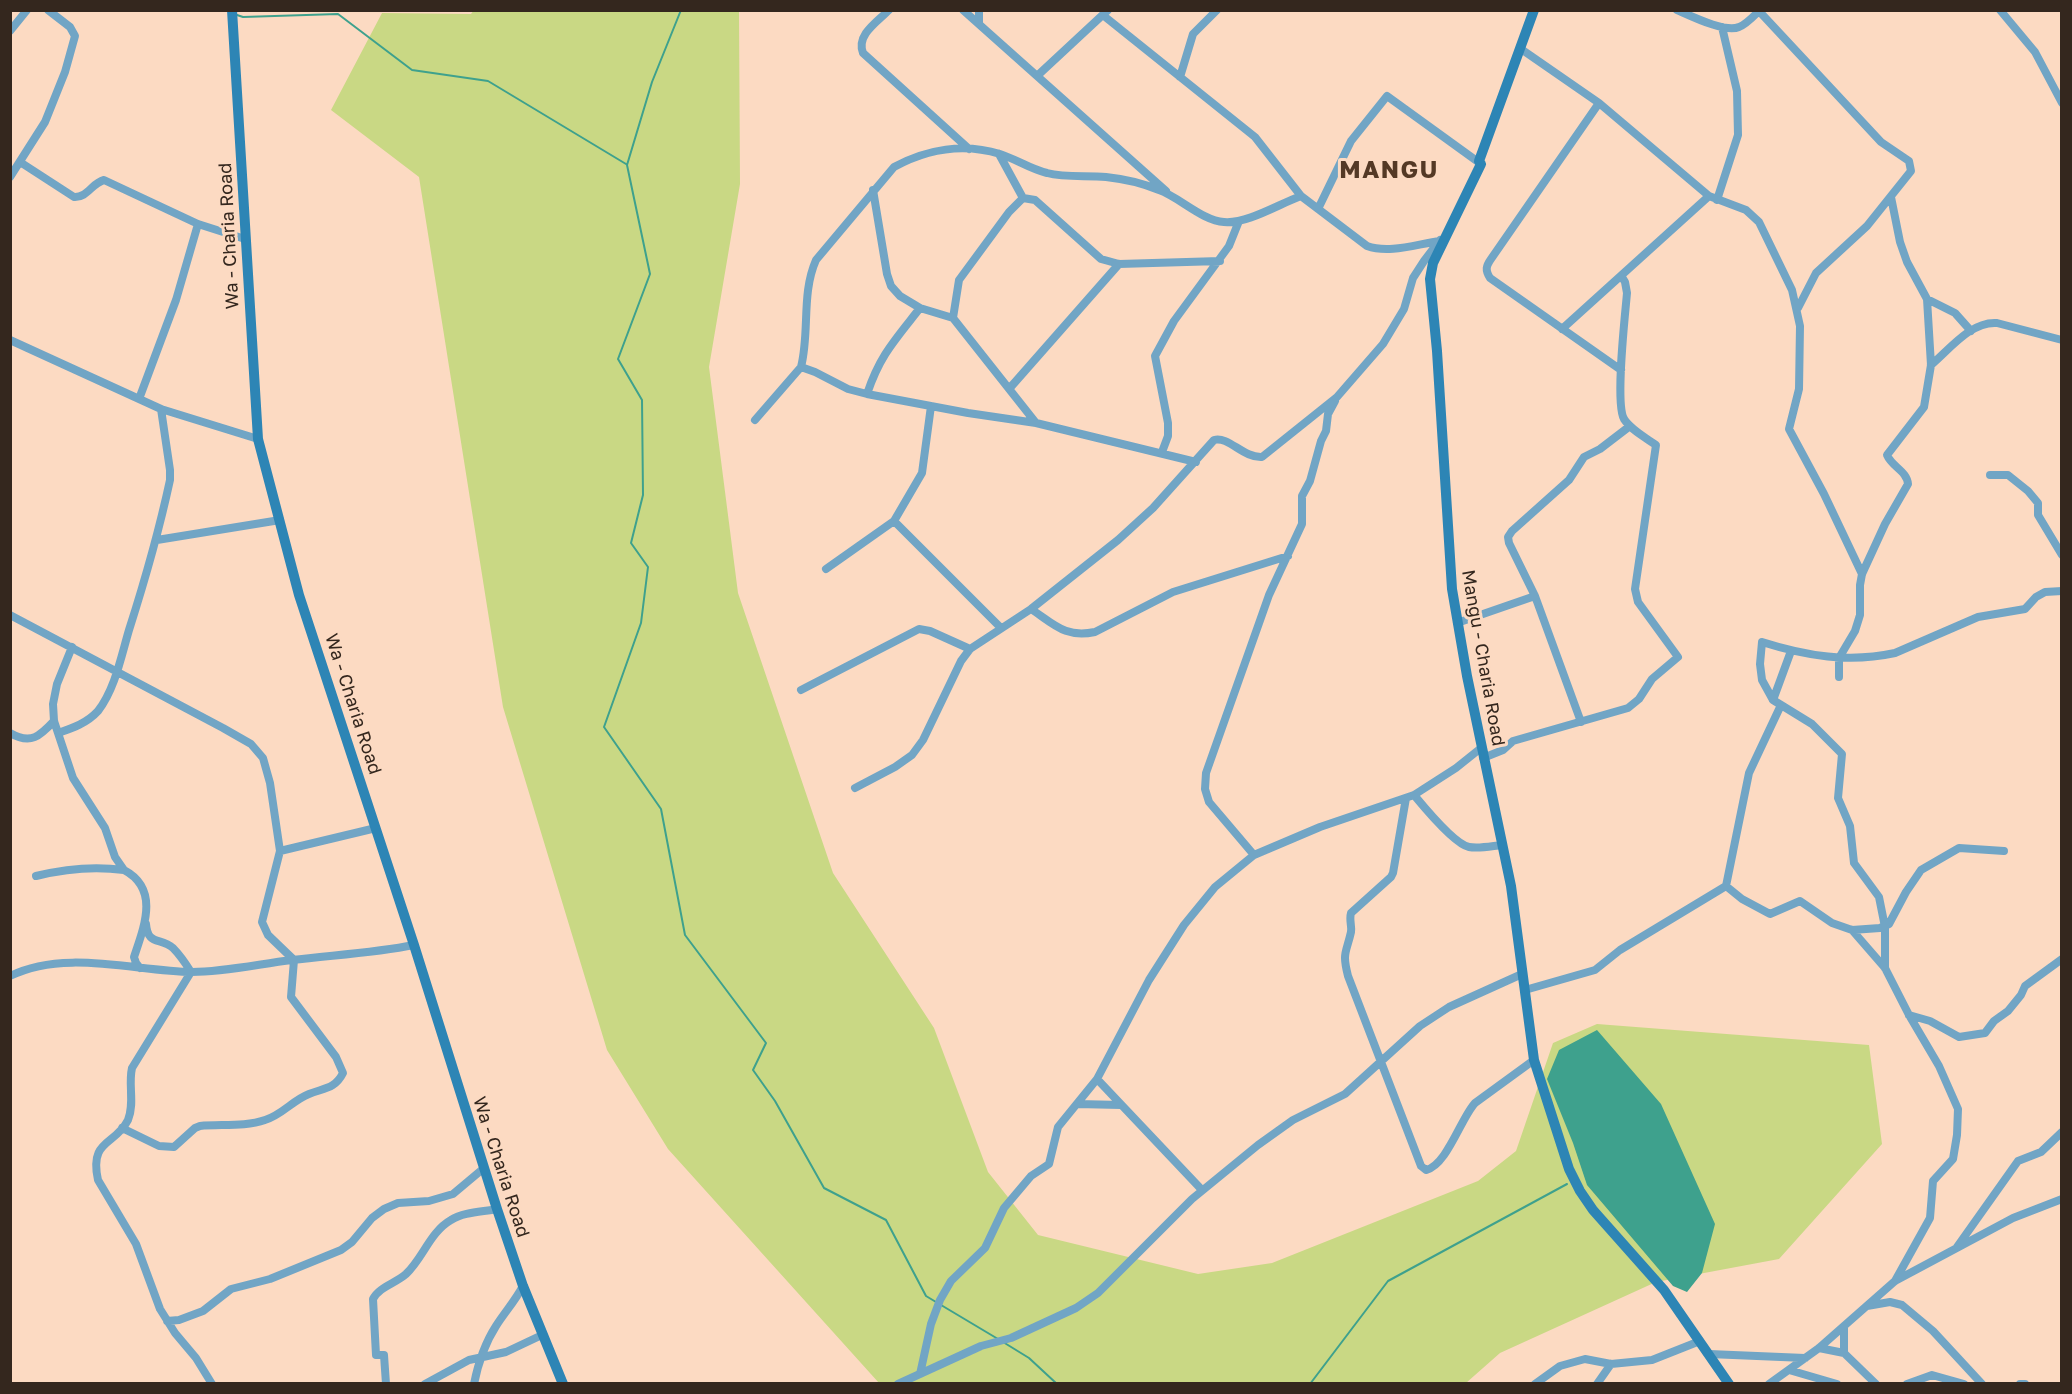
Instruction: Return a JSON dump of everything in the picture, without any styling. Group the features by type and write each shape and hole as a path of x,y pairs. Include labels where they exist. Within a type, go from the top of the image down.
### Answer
{"street":[{"path":"10,31 27,10"},
{"path":"10,177 45,122 65,72 75,36 70,27 48,10"},
{"name":"Wa - Charia Road","path":"232,10 258,439 299,595 414,945 496,1209 522,1286 562,1383"},
{"path":"889,10 862,38 863,53 969,149"},
{"path":"963,10 1170,194"},
{"path":"979,24 980,10"},
{"path":"1180,77 1193,34 1216,10"},
{"name":"Mangu - Charia Road","path":"1534,10 1479,160 1480,164 1433,263 1430,279 1440,386 1449,568 1482,753 1511,886 1534,1060 1569,1169 1593,1210 1665,1290 1729,1383"},
{"path":"1677,10 1722,27 1738,28 1758,11 1881,142 1909,161 1911,171 1867,226 1816,273 1798,308"},
{"path":"2001,10 2035,52 2061,103"},
{"path":"1037,76 1106,13 1180,77 1261,142 1301,196 1367,246 1387,250 1440,241"},
{"path":"1717,200 1738,135 1737,91 1722,27"},
{"path":"1521,49 1599,103 1709,196 1746,210 1759,222 1792,290 1798,308 1799,389 1789,429 1824,494 1862,574"},
{"path":"1318,209 1351,141 1387,96 1480,164"},
{"path":"1599,103 1486,266 1486,272 1490,278 1621,370"},
{"path":"755,420 801,367 805,346 809,278 816,260 873,190 894,167 909,158 948,148 969,149 999,154 1046,173 1108,177 1137,182 1170,194 1216,221 1239,221 1301,196"},
{"path":"999,154 1023,198"},
{"path":"20,162 74,197 83,196 98,181 104,180 198,224 245,239"},
{"path":"873,190 891,286 900,296 920,308 953,318 1036,423"},
{"path":"1563,329 1709,196"},
{"path":"1839,677 1839,658 1855,631 1860,615 1862,574 1885,524 1908,484 1906,476 1889,460 1887,455 1924,407 1931,365 1929,307 1900,242 1891,197"},
{"path":"1023,198 1035,200 1101,260 1119,264 1220,261"},
{"path":"953,318 959,280 1009,212 1023,198"},
{"path":"1162,452 1168,436 1168,423 1155,356 1174,321 1220,261 1239,221"},
{"path":"139,399 176,300 198,224"},
{"path":"855,788 895,767 912,755 923,740 961,661 970,650 1031,609 1118,540 1152,508 1214,440 1219,438 1245,454 1262,457 1337,397 1395,327 1404,309 1413,278 1449,229"},
{"path":"1009,389 1119,264"},
{"path":"920,1374 931,1324 940,1300 951,1281 986,1248 1004,1208 1017,1192 1031,1176 1049,1164 1058,1127 1096,1079 1143,989 1184,925 1215,887 1254,855 1320,827 1414,795 1482,753 1503,750 1513,741 1634,705 1652,678 1678,657 1638,602 1635,589 1656,446 1630,426 1624,419 1621,408 1621,370 1627,293 1622,277"},
{"path":"1927,299 1955,313 1971,331"},
{"path":"867,394 875,370 887,349 920,308"},
{"path":"1931,365 1981,324 1997,323 2061,340"},
{"path":"10,340 161,409 258,439"},
{"path":"801,367 848,389 867,394 1036,423 1196,462"},
{"path":"1254,855 1209,802 1204,789 1206,773 1269,595 1302,524 1302,496 1310,481 1326,430 1328,414 1337,397"},
{"path":"826,569 894,521 922,472 931,406"},
{"path":"58,732 79,725 98,711 117,671 157,540 170,470 161,409"},
{"path":"1581,722 1535,596 1508,537 1569,480 1584,457 1600,449 1630,426"},
{"path":"1990,475 2008,475 2028,491 2038,503 2038,515 2061,555"},
{"path":"157,540 280,520"},
{"path":"894,521 1001,628"},
{"path":"1031,609 1068,633 1095,632 1173,592 1288,556"},
{"path":"1885,968 1885,927 1879,897 1854,863 1850,826 1838,798 1842,754 1812,724 1773,700 1762,680 1760,664 1762,642 1791,651 1839,658 1895,653 1978,617 2025,609 2036,597 2045,592 2061,591"},
{"path":"1457,623 1535,596"},
{"path":"10,615 251,744 263,758 270,783 280,851 262,922 268,935 294,960"},
{"path":"801,690 919,629 930,631 970,650"},
{"path":"72,647 57,684 53,704 54,721 73,778 105,828 115,857 124,870"},
{"path":"1773,700 1791,651"},
{"path":"1525,990 1594,970 1620,950 1726,886 1749,773 1781,705"},
{"path":"10,733 19,738 37,737 54,721"},
{"path":"1414,795 1431,816 1468,847 1502,845"},
{"path":"1406,798 1393,873 1351,913 1351,932 1344,959 1348,976 1421,1166 1426,1170 1434,1166 1458,1134 1475,1103 1534,1060"},
{"path":"280,851 376,828"},
{"path":"1726,886 1742,899 1770,914 1800,901 1832,923 1852,930 1885,927 1922,870 1959,848 2004,851"},
{"path":"36,876 104,867 124,870 134,875 142,886 146,904 147,934 173,949 192,972"},
{"path":"140,968 134,957 146,924"},
{"path":"1852,930 1885,968 1909,1016 1939,1066 1958,1109 1953,1159 1933,1181 1930,1218 1895,1281"},
{"path":"11,975 31,967 93,963 192,972 372,953 414,945"},
{"path":"1909,1016 1930,1021 1959,1037 1985,1033 1994,1021 2008,1011 2025,986 2061,959"},
{"path":"122,1128 159,1146 174,1147 195,1128 265,1120 279,1114 308,1094 332,1087 343,1073 342,1066 291,997 294,960"},
{"path":"192,972 132,1068 130,1113 122,1128 103,1144 97,1157 96,1168 98,1180 136,1244 160,1309 212,1383"},
{"path":"898,1383 981,1346 1021,1334 1076,1308 1098,1293 1202,1190 1258,1145 1293,1120 1345,1094 1420,1026 1449,1007 1522,974"},
{"path":"1096,1079 1202,1190"},
{"path":"1077,1104 1121,1105"},
{"path":"1954,1251 2018,1161 2042,1152 2061,1132"},
{"path":"167,1321 179,1320 203,1311 231,1289 270,1279 341,1250 352,1242 372,1218 384,1209 398,1203 429,1201 453,1194 484,1168"},
{"path":"1769,1383 1844,1328 1895,1281 2013,1218 2061,1199"},
{"path":"386,1383 384,1355 376,1355 373,1299 376,1293 406,1275 440,1229 451,1219 496,1209"},
{"path":"474,1383 481,1358 496,1326 514,1303 522,1286"},
{"path":"1867,1306 1890,1302 1902,1305 1933,1331 1982,1383"},
{"path":"1844,1328 1844,1353"},
{"path":"425,1383 469,1360 506,1352 542,1335"},
{"path":"1535,1383 1560,1366 1585,1359 1611,1364 1652,1360 1700,1341"},
{"path":"1819,1348 1844,1353 1876,1383"},
{"path":"1709,1354 1805,1358"},
{"path":"1598,1383 1611,1364"},
{"path":"1789,1370 1837,1383"},
{"path":"1907,1383 1932,1375 1964,1383"},
{"path":"2020,1383 2025,1383"}],"green space":[{"path":"474,10 739,11 740,184 709,367 738,593 833,873 934,1028 988,1172 1038,1235 1198,1274 1272,1263 1478,1181 1516,1151 1553,1043 1597,1024 1869,1045 1882,1144 1779,1259 1656,1282 1500,1353 1466,1383 879,1383 668,1149 607,1050 503,707 419,177 331,110 382,13 471,14"}],"water":[{"path":"1597,1030 1661,1104 1715,1224 1702,1273 1687,1292 1673,1286 1587,1185 1547,1079 1559,1050"}],"waterway":[{"path":"681,10 652,82 627,165 650,274 618,359 642,400 643,495 631,543 648,567 641,623 604,727 661,809 685,935 766,1043 753,1070 775,1101 824,1188 886,1220 926,1296 936,1302"},
{"path":"237,15 243,17 338,14 412,70 488,81 626,164"},
{"path":"1310,1384 1388,1281 1567,1184"},
{"path":"941,1305 998,1339"},
{"path":"1003,1342 1029,1358 1057,1384"}],"district":[{"name":"MANGU","path":"1389,170"}]}
